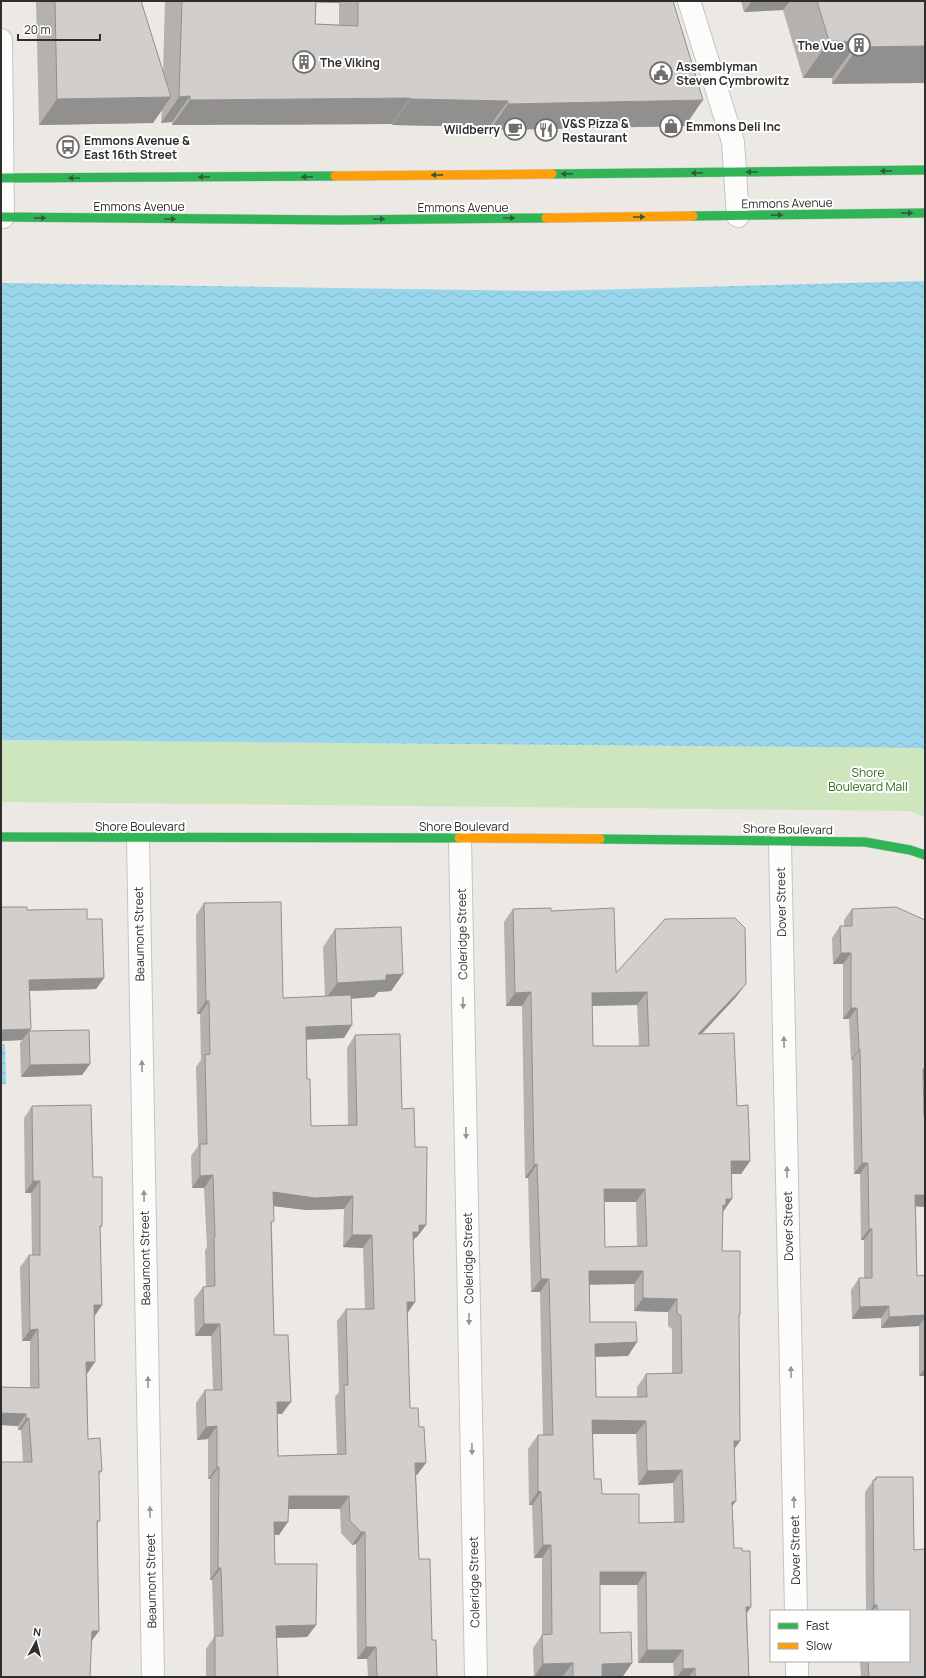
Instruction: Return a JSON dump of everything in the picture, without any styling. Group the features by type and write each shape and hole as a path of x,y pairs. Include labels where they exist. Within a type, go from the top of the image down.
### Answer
{"main road":[{"path":"2,178 925,170"},
{"name":"Emmons Avenue","path":"2,217 340,220 925,213"},
{"name":"Shore Boulevard","path":"1,836 865,842 910,850 925,855"}],"street":[{"path":"689,1 733,142 738,216"},
{"path":"1,40 2,217"},
{"name":"Beaumont Street","path":"138,838 153,1677"},
{"name":"Coleridge Street","path":"460,838 476,1677"},
{"name":"Dover Street","path":"780,842 796,1610"},
{"path":"797,1662 797,1677"}],"green space":[{"name":"Shore Boulevard Mall","path":"1,740 921,748 925,750 925,817 909,811 1,802"}],"water":[{"path":"925,281 925,750 921,748 1,740 1,283 549,291"},
{"path":"1,1044 5,1044 6,1084 1,1084"}],"building":[{"path":"55,1 141,1 171,97 57,99"},
{"path":"182,1 316,1 315,24 358,26 358,1 673,1 703,100 508,104 508,101 410,98 190,100 190,96 179,97"},
{"path":"817,1 925,1 925,46 858,47 858,42 829,41"},
{"path":"281,902 283,998 351,995 352,1025 306,1027 307,1079 310,1079 311,1126 357,1125 355,1035 400,1034 402,1109 414,1108 415,1147 427,1147 426,1225 419,1225 419,1232 413,1232 415,1302 407,1302 410,1408 418,1408 419,1427 424,1427 426,1463 415,1463 419,1559 430,1559 432,1640 436,1640 437,1677 377,1677 376,1647 366,1647 365,1532 361,1532 350,1521 349,1496 289,1496 288,1522 274,1522 275,1564 317,1564 316,1625 276,1626 278,1677 215,1677 215,1636 223,1636 221,1568 218,1568 219,1467 217,1467 217,1426 206,1427 205,1390 222,1390 220,1324 204,1324 203,1287 215,1286 215,1237 213,1175 200,1176 200,1144 207,1144 205,1055 210,1054 209,1001 206,1001 204,903","holes":["273,1192 315,1198 353,1196 352,1235 372,1235 374,1309 346,1309 348,1385 344,1385 346,1454 278,1456 277,1402 291,1402 288,1335 274,1335 271,1222 274,1221"]},
{"path":"1,907 27,907 27,910 87,909 87,919 102,919 104,978 29,980 31,1029 1,1030"},
{"path":"896,907 925,920 925,1069 923,1069 925,1116 925,1195 915,1195 917,1276 925,1275 925,1315 889,1317 889,1306 860,1307 859,1278 872,1278 872,1229 869,1229 868,1163 862,1163 860,1049 857,1008 851,1008 851,953 841,953 840,926 852,926 852,909"},
{"path":"551,908 551,911 614,908 616,973 665,919 735,918 745,928 746,984 698,1034 734,1033 737,1106 748,1105 750,1161 731,1161 732,1199 726,1199 726,1205 723,1205 722,1251 740,1251 740,1441 734,1441 736,1501 732,1502 734,1548 742,1548 742,1551 750,1551 751,1607 746,1607 749,1677 695,1677 695,1668 683,1669 683,1650 647,1650 646,1572 600,1572 600,1633 631,1632 632,1663 602,1664 602,1677 573,1677 573,1663 543,1664 542,1635 552,1634 551,1545 543,1545 541,1492 538,1491 538,1435 553,1435 549,1279 541,1279 537,1164 534,1165 531,992 515,993 513,909","holes":["647,992 649,1046 593,1046 592,993","604,1189 645,1189 647,1246 605,1247","589,1271 643,1271 643,1298 677,1299 677,1313 681,1316 682,1373 646,1374 647,1397 596,1397 595,1344 637,1342 636,1322 590,1322","592,1420 646,1421 647,1471 682,1470 684,1522 639,1523 639,1494 602,1494 601,1479 594,1479"]},
{"path":"401,927 403,974 386,975 386,980 337,983 335,929"},
{"path":"89,1030 90,1064 30,1065 29,1031"},
{"path":"91,1105 93,1177 102,1177 102,1226 100,1226 102,1305 94,1305 95,1362 86,1362 88,1439 100,1438 102,1471 99,1471 100,1521 97,1521 99,1631 92,1631 90,1677 1,1677 1,1462 32,1462 29,1418 26,1419 26,1414 1,1413 1,1387 39,1388 38,1329 30,1330 29,1255 40,1255 40,1181 33,1181 32,1106"},
{"path":"876,1477 913,1477 914,1550 925,1549 925,1677 869,1677 868,1662 910,1662 910,1610 878,1610 877,1605 874,1605 873,1480 876,1480"}],"traffic: fast":[{"path":"552,174 925,170"},
{"path":"1,178 335,176"},
{"path":"693,216 925,213"},
{"path":"1,217 340,220 546,218"},
{"path":"1,837 459,838"},
{"path":"600,839 865,842 910,850 925,855"}],"traffic: slow":[{"path":"335,176 552,174"},
{"path":"546,218 693,216"},
{"path":"459,838 600,839"}],"place":[{"name":"The Vue","path":"859,45"},
{"name":"The Viking","path":"304,62"},
{"name":"Assemblyman Steven Cymbrowitz","path":"661,73"},
{"name":"Emmons Deli Inc","path":"671,126"},
{"name":"Wildberry","path":"515,129"},
{"name":"V&S Pizza & Restaurant","path":"546,130"},
{"name":"Emmons Avenue & East 16th Street","path":"68,147"}]}
